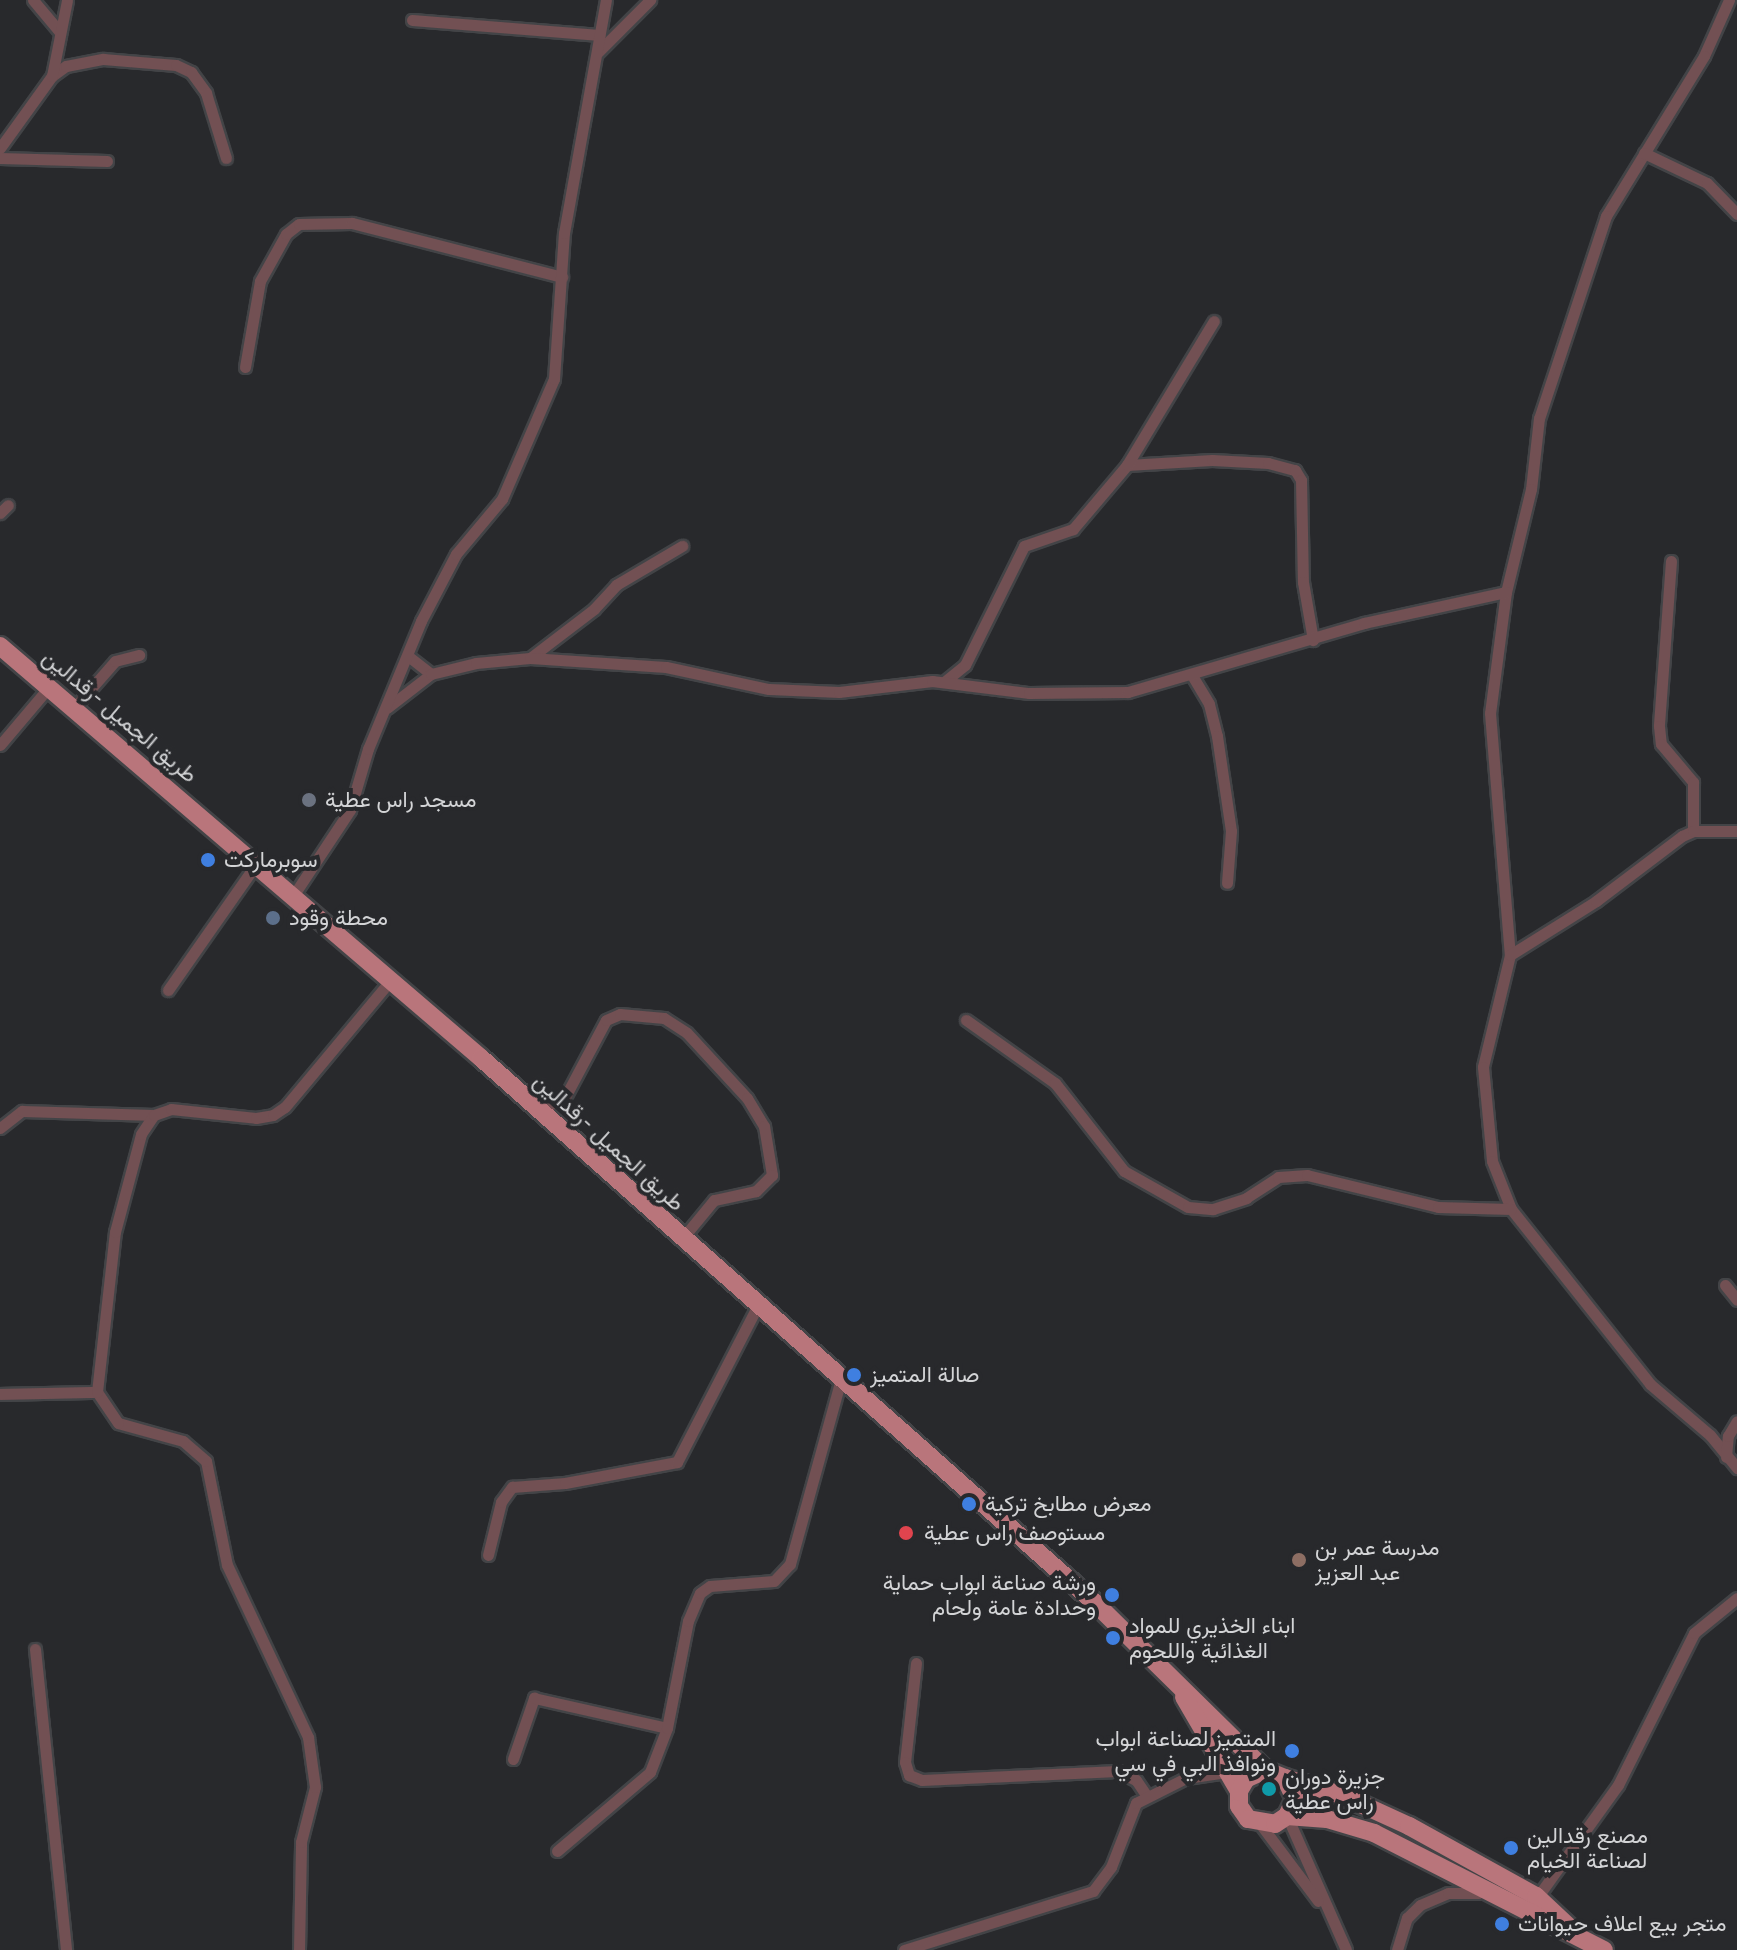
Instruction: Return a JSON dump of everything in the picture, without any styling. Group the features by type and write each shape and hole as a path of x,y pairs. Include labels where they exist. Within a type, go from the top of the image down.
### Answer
{"main road":[{"name":"طريق الجميل -رقدالين","path":"0,646 257,863 538,1109 681,1240 1118,1623 1177,1685"},
{"path":"1177,1685 1265,1770 1341,1795 1409,1826 1535,1909 1604,1950"},
{"path":"1177,1685 1239,1791 1243,1813 1261,1825 1287,1816 1327,1819 1374,1833 1535,1909"},
{"path":"1239,1791 1251,1775 1265,1770"},
{"path":"1285,1778 1295,1799 1287,1816"}],"street":[{"path":"33,0 59,31"},
{"path":"0,148 52,76 60,55 59,31 67,0"},
{"path":"293,896 350,810 368,749 444,573 502,499 554,379 564,233 606,0"},
{"path":"598,53 650,0"},
{"path":"1729,0 1704,56 1606,216 1547,385 1531,489 1506,592 1490,713 1510,955 1483,1067 1492,1161 1511,1209 1650,1384 1710,1435 1737,1468"},
{"path":"412,20 599,35"},
{"path":"52,76 66,66 103,59 176,65 191,72 206,93 226,158"},
{"path":"1644,153 1707,183 1737,214"},
{"path":"0,158 107,161"},
{"path":"245,367 260,281 286,234 299,224 352,223 562,277"},
{"path":"943,683 965,665 1024,546 1073,529 1127,465 1214,321"},
{"path":"1127,465 1212,460 1268,463 1295,470 1301,480 1303,582 1313,640"},
{"path":"530,658 594,609 616,585 682,546"},
{"path":"1671,561 1659,726 1661,744 1693,782 1693,831"},
{"path":"387,708 431,674 453,667 530,658 666,667 769,689 839,692 903,682 1079,696 1128,692 1193,677 1313,640 1506,592"},
{"path":"74,708 115,661 139,655"},
{"path":"408,656 431,674"},
{"path":"1193,677 1209,704 1217,736 1231,831 1227,883"},
{"path":"0,745 49,687"},
{"path":"1510,955 1693,831 1737,831"},
{"path":"168,990 257,863"},
{"path":"0,1128 22,1111 154,1115 193,1108 256,1118 273,1115 390,981"},
{"path":"538,1109 564,1099 606,1020 620,1014 664,1018 687,1033 747,1098 764,1126 772,1175 756,1191 714,1200 681,1240"},
{"path":"966,1020 1055,1083 1124,1171 1188,1207 1213,1209 1246,1198 1278,1177 1307,1175 1438,1207 1511,1209"},
{"path":"154,1115 135,1149 115,1232 97,1392 118,1423 183,1441 206,1461 227,1565 308,1737 315,1787 301,1842 299,1950"},
{"path":"1725,1285 1737,1300"},
{"path":"488,1555 501,1502 512,1487 565,1483 677,1462 757,1307"},
{"path":"557,1851 650,1772 667,1728 688,1621 700,1593 710,1586 774,1581 790,1564 841,1379"},
{"path":"0,1394 97,1392"},
{"path":"1726,1457 1728,1436 1737,1421"},
{"path":"1397,1950 1407,1918 1433,1896 1470,1890 1535,1909 1618,1785 1694,1633 1737,1598"},
{"path":"35,1649 66,1950"},
{"path":"916,1663 905,1762 909,1775 922,1780 1118,1771 1136,1780 1146,1795"},
{"path":"513,1759 534,1698 667,1728"},
{"path":"904,1950 1093,1891 1111,1867 1130,1812 1146,1795 1186,1778 1227,1772"},
{"path":"1287,1816 1346,1950"},
{"path":"1261,1825 1330,1918"}],"place":[{"name":"مسجد راس عطية","path":"309,800"},
{"name":"سوبرماركت","path":"208,860"},
{"name":"محطة وقود","path":"273,918"},
{"name":"صالة المتميز","path":"854,1375"},
{"name":"معرض مطابخ تركية","path":"969,1504"},
{"name":"مستوصف راس عطية","path":"906,1533"},
{"name":"مدرسة عمر بن عبد العزيز","path":"1299,1560"},
{"name":"ورشة صناعة ابواب حماية وحدادة عامة ولحام","path":"1112,1595"},
{"name":"ابناء الخذيري للمواد الغذائية واللحوم","path":"1113,1638"},
{"name":"المتميز لصناعة ابواب ونوافذ البي في سي","path":"1292,1751"},
{"name":"جزيرة دوران راس عطية","path":"1269,1789"},
{"name":"مصنع رقدالين لصناعة الخيام","path":"1511,1848"},
{"name":"متجر بيع اعلاف حيوانات","path":"1502,1924"}]}
